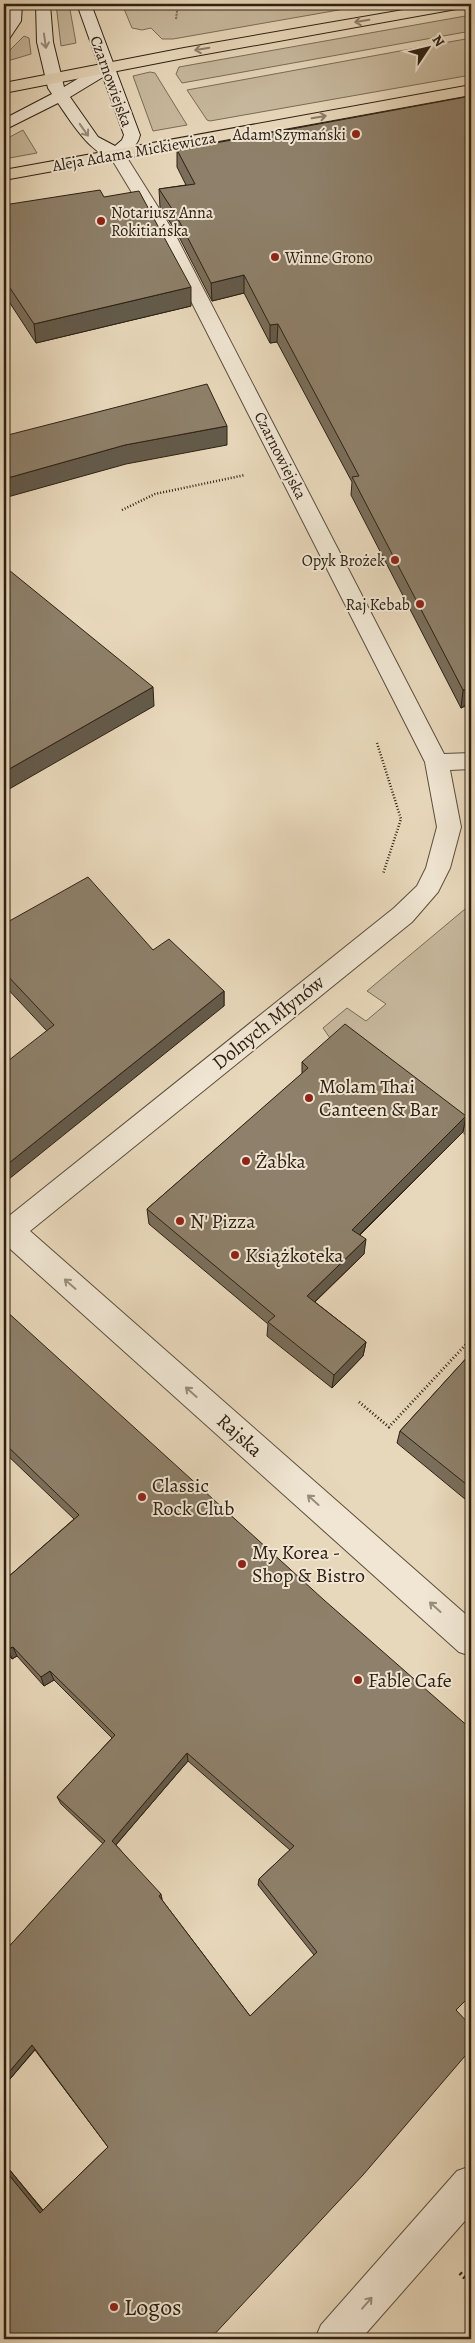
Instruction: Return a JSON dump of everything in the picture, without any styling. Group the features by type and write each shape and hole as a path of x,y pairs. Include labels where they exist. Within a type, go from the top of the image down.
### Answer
{"main road":[{"path":"4,88 462,4"},
{"name":"Aleja Adama Mickiewicza","path":"4,175 116,153 471,90"}],"street":[{"path":"4,36 13,21 15,4"},
{"name":"Czarnowiejska","path":"43,4 45,42 52,79 60,96 92,140 116,153 176,251 437,762"},
{"name":"Czarnowiejska","path":"84,4 132,134 130,142 116,153"},
{"path":"4,125 108,68"},
{"path":"437,762 471,761"},
{"name":"Dolnych Młynów","path":"7,1233 403,915 426,892 438,868 449,827 437,762"},
{"name":"Rajska","path":"7,1233 471,1640"},
{"path":"335,2339 471,2186"}],"path":[{"path":"175,20 178,4"},
{"path":"122,510 155,494 253,474"},
{"path":"359,1402 389,1427 471,1339"}],"shaded area":[{"path":"56,4 69,4 76,43 61,46"},
{"path":"122,4 373,4 173,39 162,39 151,28 142,30 132,28"},
{"path":"471,15 471,31 182,83 176,74 179,67"},
{"path":"24,36 29,38 31,54 4,62 4,56"},
{"path":"471,38 471,75 210,121 207,120 187,90"},
{"path":"150,72 155,73 187,125 153,131 133,76"},
{"path":"23,130 37,153 4,159 4,140"},
{"path":"471,904 471,1139 402,1085 332,1041 323,1028 347,1008 366,1021 386,1004 367,991"}],"building":[{"path":"471,96 471,696 468,689 463,690 352,477 359,476 278,324 270,325 244,275 211,283 176,215 159,189 195,184 177,150"},
{"path":"100,190 104,197 139,191 191,287 34,324 4,279 4,205"},
{"path":"207,384 227,426 125,445 4,479 4,436"},
{"path":"4,566 153,687 4,772"},
{"path":"88,877 153,950 169,939 224,991 4,1167 4,1064 54,1025 4,972 4,924"},
{"path":"345,1024 466,1116 352,1230 366,1239 307,1296 366,1342 334,1375 268,1322 275,1316 147,1209 308,1068 302,1062"},
{"path":"4,1309 324,1600 471,1729 471,1995 456,2010 471,2026 471,2049 363,2175 210,2339 4,2339 4,2169 40,2213 108,2147 32,2045 4,2078 4,1952 105,1841 57,1797 115,1735 50,1671 41,1677 13,1647 8,1649 4,1645 4,1574 7,1578 79,1515 4,1443","holes":["187,1753 294,1846 259,1879 317,1952 250,2016 159,1896 161,1894 112,1841"]},
{"path":"471,1353 471,1488 400,1431"}],"place":[{"name":"Adam Szymański","path":"356,134"},
{"name":"Notariusz Anna Rokitiańska","path":"101,221"},
{"name":"Winne Grono","path":"275,257"},
{"name":"Opyk Brożek","path":"395,560"},
{"name":"Raj Kebab","path":"420,604"},
{"name":"Molam Thai Canteen & Bar","path":"309,1098"},
{"name":"Żabka","path":"246,1161"},
{"name":"N' Pizza","path":"180,1221"},
{"name":"Książkoteka","path":"235,1255"},
{"name":"Classic Rock Club","path":"142,1497"},
{"name":"My Korea - Shop & Bistro","path":"242,1564"},
{"name":"Fable Cafe","path":"358,1680"},
{"name":"Logos","path":"114,2307"}]}
